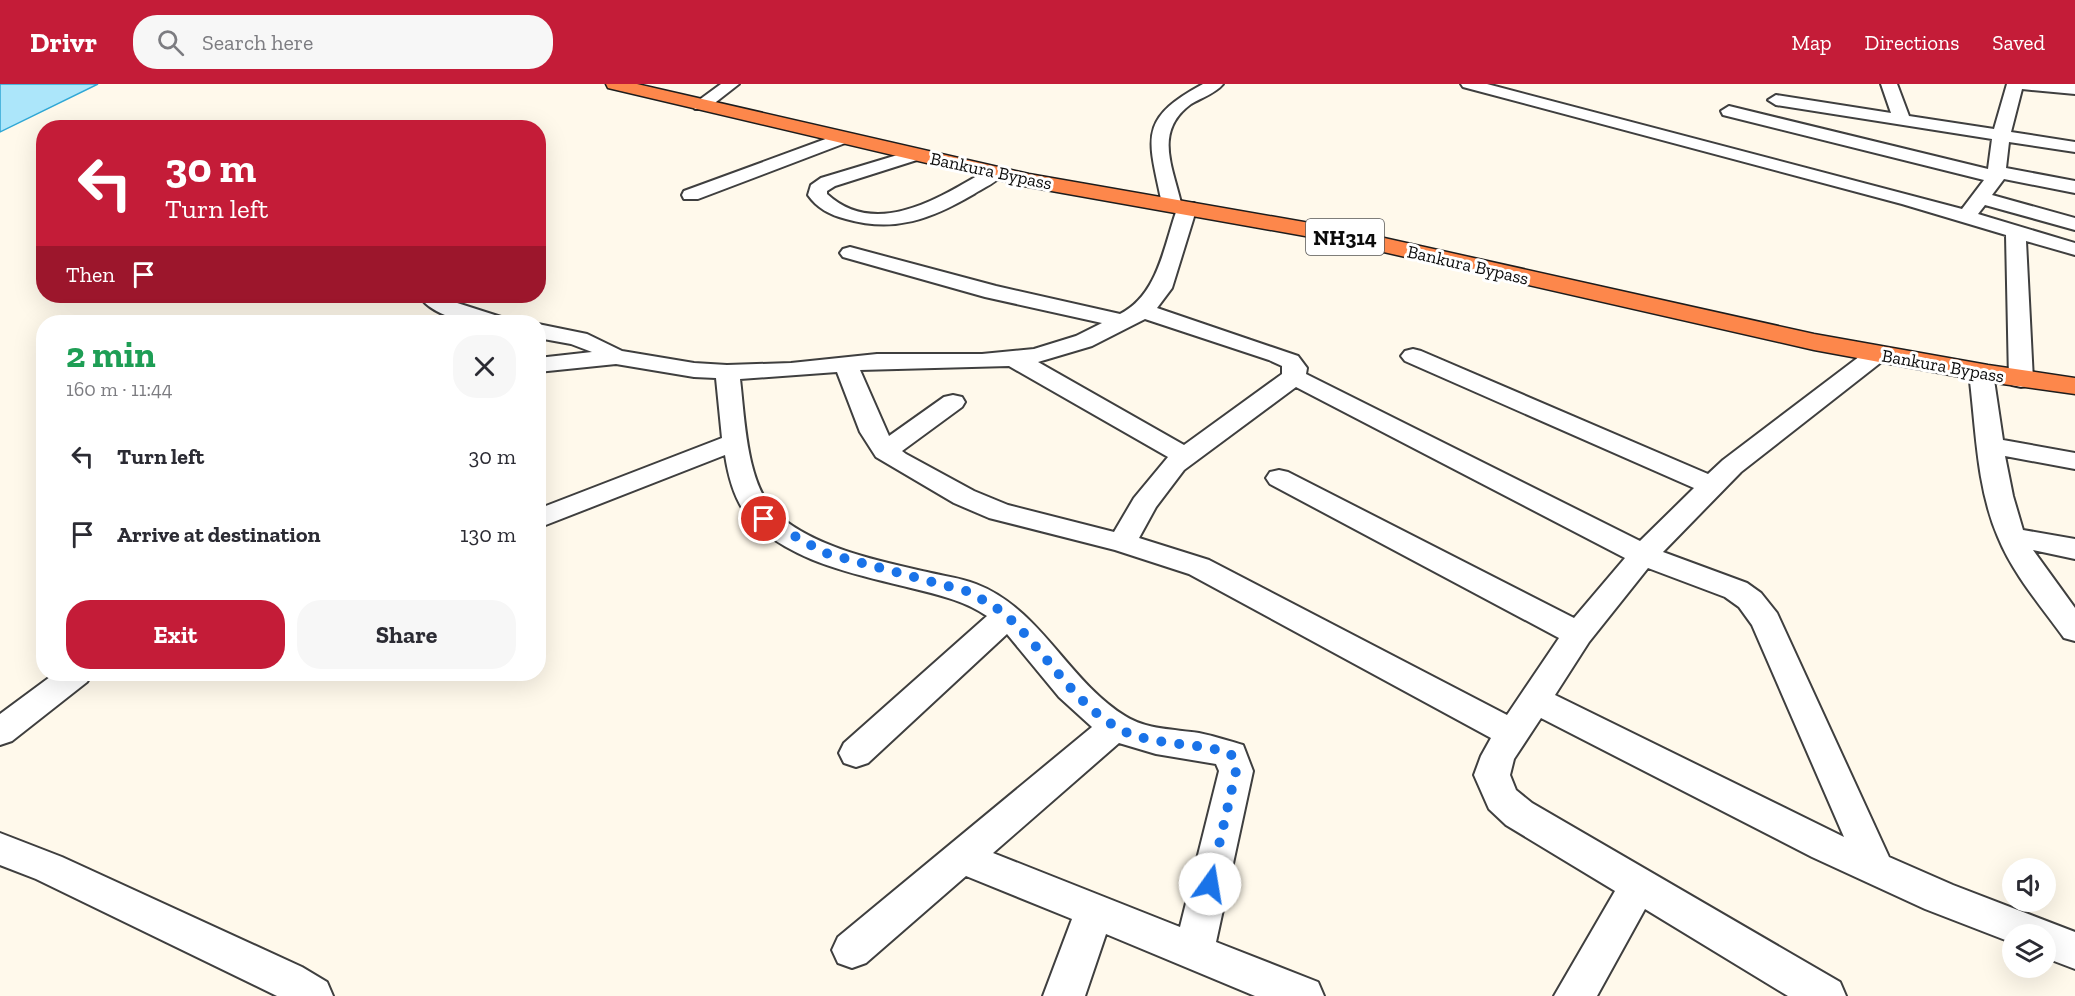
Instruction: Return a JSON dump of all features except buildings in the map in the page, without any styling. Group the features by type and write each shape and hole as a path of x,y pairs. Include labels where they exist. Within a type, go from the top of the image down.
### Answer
{"highway":[{"name":"Bankura Bypass","path":"615,84 701,106 995,173 1384,244 1627,302 1876,355 2021,380 2075,386"}],"street":[{"path":"701,106 731,84"},
{"path":"546,365 616,357 694,370 727,372 791,370 845,363 1015,359 1061,350 1133,316 1161,288 1179,206 1159,132 1167,117 1187,100 1215,84"},
{"path":"1469,84 1967,216 2075,249"},
{"path":"1889,84 1902,120"},
{"path":"1967,216 1996,174 2001,136 2015,84"},
{"path":"2021,84 2075,89"},
{"path":"1749,116 1799,87"},
{"path":"1776,100 2075,147"},
{"path":"1729,111 1996,174 2075,187"},
{"path":"690,195 842,138"},
{"path":"914,154 828,182 818,189 817,195 821,201 859,218 898,219 918,216 932,210 995,173"},
{"path":"1980,198 2075,224"},
{"path":"2016,231 2021,380"},
{"path":"850,253 993,292 1133,316 1277,355 1290,361 1295,368 1294,376 1175,464 1144,504 1122,543"},
{"path":"439,303 471,315"},
{"path":"546,331 576,336 593,342 616,357"},
{"path":"1826,996 1519,814 1502,799 1492,775 1498,756 1578,634 1644,555 1732,466 1876,355"},
{"path":"1413,356 1712,486"},
{"path":"1015,359 1185,456"},
{"path":"845,363 873,432 885,450 897,460 955,492 999,512 1122,543 1199,567 1513,734"},
{"path":"727,372 735,442 749,495 764,519 781,531 825,553 966,591 986,602 1007,616 1080,698 1114,727 1143,738 1214,748 1231,754 1236,771 1194,951"},
{"path":"1981,373 2000,499 2012,537 2028,564 2075,630"},
{"path":"1294,376 1644,555 1736,590 1750,600 1766,621 1876,870"},
{"path":"885,450 953,402"},
{"path":"546,516 735,442"},
{"path":"1992,446 2075,461"},
{"path":"1279,478 1578,634"},
{"path":"2012,537 2075,549"},
{"path":"856,753 1007,616"},
{"path":"0,732 67,681"},
{"path":"1535,700 1876,870 2010,924"},
{"path":"852,950 1114,727"},
{"path":"0,849 49,868 278,975 312,996"},
{"path":"962,857 1303,996"},
{"path":"1575,996 1639,885"},
{"path":"1064,996 1094,911"},
{"path":"2056,943 2075,951"}],"water":[{"path":"0,84 98,84 0,132"}],"route":[{"path":"764,519 781,531 825,553 966,591 986,602 1007,616 1080,698 1114,727 1143,738 1214,748 1231,754 1236,771 1210,884"}]}
